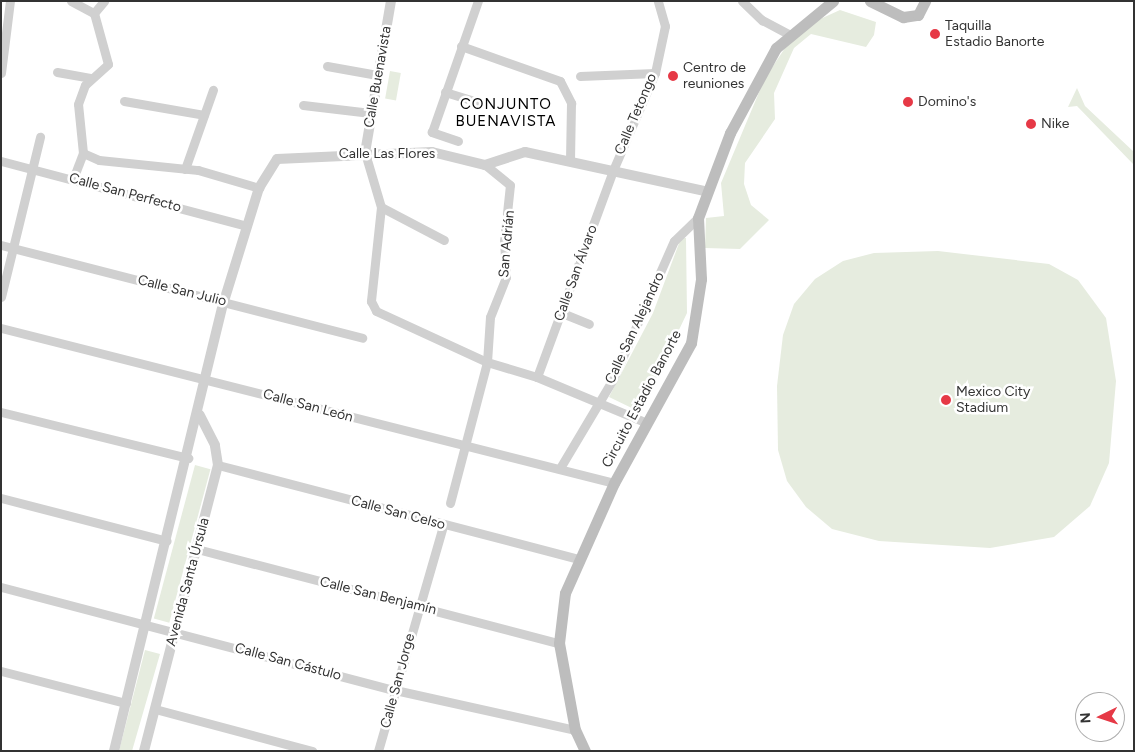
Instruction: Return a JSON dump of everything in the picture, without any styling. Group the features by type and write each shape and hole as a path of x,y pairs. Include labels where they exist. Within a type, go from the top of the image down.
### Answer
{"main road":[{"name":"Circuito Estadio Banorte","path":"585,751 575,730 559,642 565,593 578,558 614,483 691,343 701,279 698,218 704,191 756,80 790,35 833,1"},
{"path":"870,1 903,17 918,15 925,1"}],"street":[{"path":"2,69 10,1"},
{"path":"71,1 94,13 108,58 91,78 78,104 83,152 73,179"},
{"path":"94,13 104,1"},
{"name":"Calle Buenavista","path":"365,153 370,113 391,1"},
{"path":"458,141 432,132 478,1"},
{"name":"Calle Tetongo","path":"614,168 655,73 665,26 658,1"},
{"path":"742,1 762,20 790,35"},
{"path":"461,46 560,81 571,103 570,160"},
{"path":"327,66 377,75"},
{"path":"57,72 91,78"},
{"path":"580,76 655,73"},
{"path":"185,169 212,90"},
{"path":"446,92 477,102"},
{"path":"124,101 204,114"},
{"path":"303,105 370,113"},
{"path":"1,297 40,137"},
{"path":"83,152 99,160 185,169 259,188 224,301 200,415 114,751"},
{"name":"Calle Las Flores","path":"259,188 271,166 285,155 432,152 485,165"},
{"path":"485,165 525,152 614,168 704,191"},
{"path":"365,153 381,207 371,301 384,316 488,362 538,377 647,423"},
{"name":"Calle San Perfecto","path":"1,161 248,226"},
{"name":"San Adrián","path":"485,165 510,185 511,203 504,241 506,277 490,317 488,362"},
{"name":"Calle San Álvaro","path":"538,377 614,168"},
{"path":"381,207 444,240"},
{"name":"Calle San Alejandro","path":"560,468 613,379 674,241 698,218"},
{"name":"Calle San Julio","path":"1,245 362,338"},
{"path":"562,313 589,324"},
{"name":"Calle San León","path":"1,328 462,447 560,468 614,483"},
{"path":"450,503 462,447 488,362"},
{"path":"1,412 188,458"},
{"name":"Avenida Santa Úrsula","path":"144,751 218,465 215,444 200,415"},
{"name":"Calle San Celso","path":"218,465 443,526 578,558"},
{"path":"1,498 167,541"},
{"name":"Calle San Jorge","path":"378,751 418,606 443,526"},
{"name":"Calle San Benjamín","path":"197,549 559,642"},
{"name":"Calle San Cástulo","path":"1,587 395,690 575,730"},
{"path":"1,670 126,703"},
{"path":"155,709 312,751"}],"shaded area":[{"path":"840,10 876,22 874,35 866,47 811,34 794,48 774,93 775,119 745,163 744,184 751,205 769,220 740,249 705,248 706,218 724,216 721,183 765,78 785,48 818,20"},
{"path":"390,71 401,73 396,100 385,99"},
{"path":"1077,88 1085,106 1134,152 1134,165 1077,106 1068,107"},
{"path":"681,238 686,238 687,313 640,412 609,397 653,313"},
{"name":"Mexico City Stadium","path":"938,251 1049,264 1078,280 1106,318 1116,381 1109,463 1090,506 1054,537 990,548 879,541 832,529 806,507 787,481 778,450 777,386 783,335 794,304 815,279 843,261 874,253"},
{"path":"195,465 210,469 169,623 154,619"},
{"path":"145,650 160,654 132,751 119,751"}],"place":[{"name":"Taquilla Estadio Banorte","path":"935,34"},
{"name":"Centro de reuniones","path":"673,76"},
{"name":"Domino's","path":"908,102"},
{"name":"Nike","path":"1031,124"},
{"name":"Mexico City Stadium","path":"946,400"}],"district":[{"name":"CONJUNTO BUENAVISTA","path":"506,112"}]}
